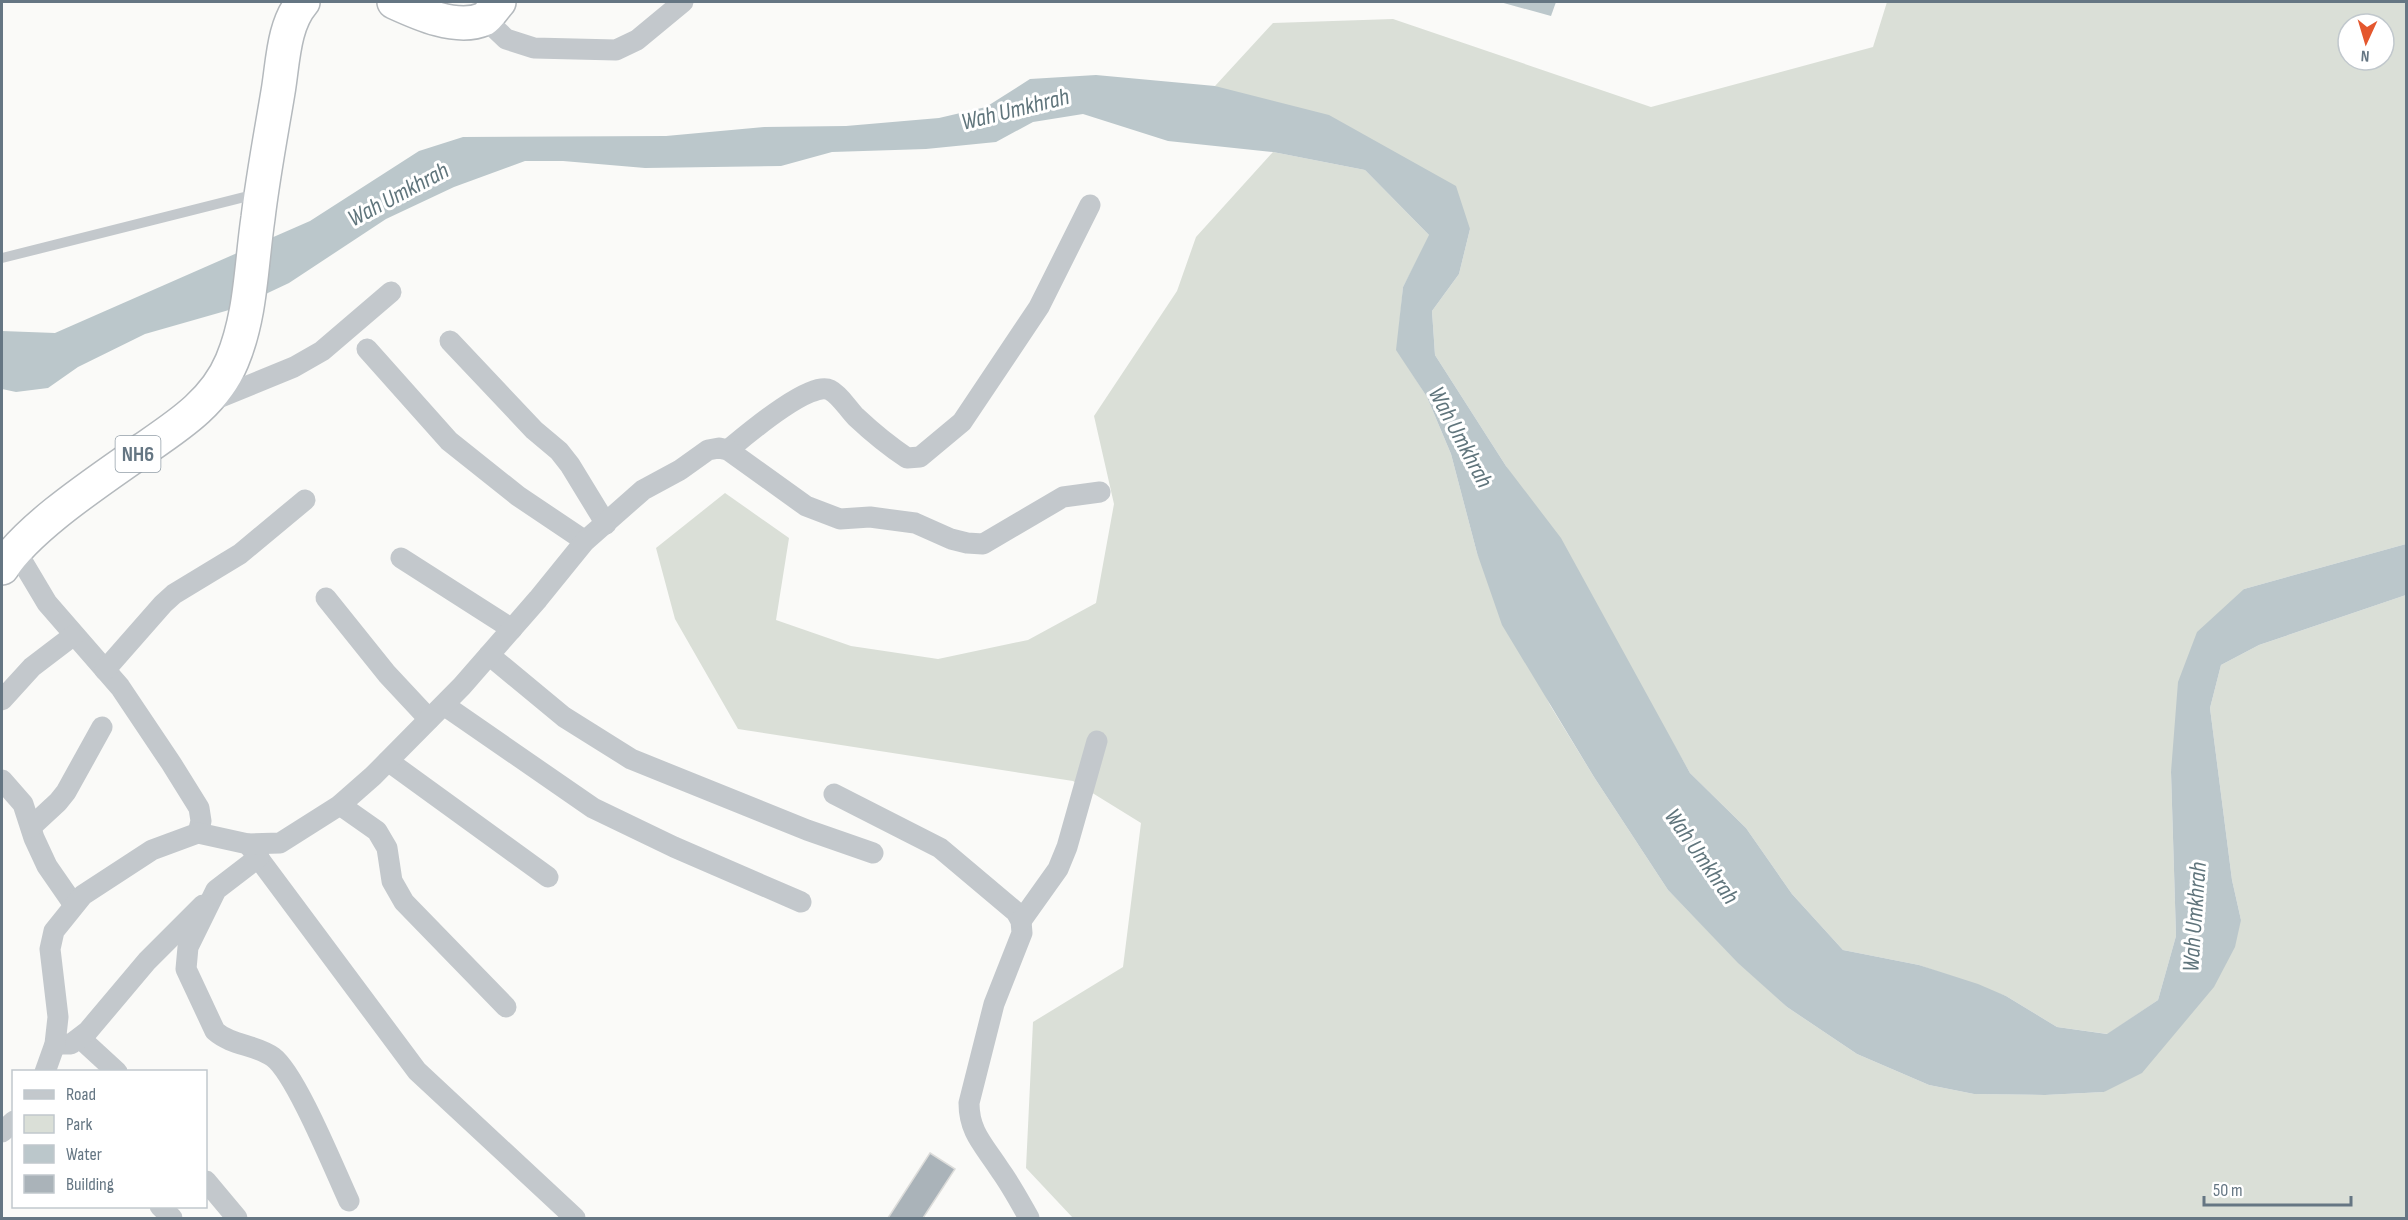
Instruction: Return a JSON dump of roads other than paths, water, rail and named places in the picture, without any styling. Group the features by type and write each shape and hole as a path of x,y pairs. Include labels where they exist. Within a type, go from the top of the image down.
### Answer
{"highway":[{"name":"NH6","path":"9,560 30,536 68,505 175,429 205,403 222,383 233,359 246,319 260,205 283,55 296,9 303,2"},
{"path":"394,2 427,16 449,21 465,22 492,10"}],"street":[{"path":"492,10 506,39 534,48 616,50 637,40 683,2"},
{"path":"728,450 789,404 813,390 824,389 833,392 854,416 890,447 907,458 920,457 962,422 1039,307 1090,205"},
{"path":"205,403 267,379 313,356 391,292"},
{"path":"450,341 534,430 559,451 606,524"},
{"path":"368,349 449,441 518,496 585,541"},
{"path":"55,1044 70,1044 80,1038 147,961 253,851 280,843 340,806 388,761 489,655 585,541 643,490 680,470 708,450 719,448 728,450 806,506 840,519 870,517 915,523 942,536 967,543 983,544 1063,497 1100,492"},
{"path":"105,670 174,594 240,554 305,501"},
{"path":"401,558 512,629"},
{"path":"9,560 105,670 139,715 199,808 201,820 198,833"},
{"path":"326,598 387,674 436,712 593,808 674,847 801,902"},
{"path":"2,700 32,667 74,635"},
{"path":"489,655 564,717 631,759 807,830 873,852"},
{"path":"31,827 66,792 102,727"},
{"path":"1021,921 1058,869 1067,847 1096,741"},
{"path":"388,761 548,877"},
{"path":"2,780 23,804 47,866 74,905"},
{"path":"834,794 940,848 1016,912 1021,921 1022,933 991,1013 969,1103 969,1119 974,1132 1006,1178 1029,1218"},
{"path":"340,806 377,831 387,848 392,880 404,902 506,1007"},
{"path":"45,1070 55,1044 58,1017 50,949 54,931 83,895 152,850 198,833 253,851 417,1071 575,1218"},
{"path":"214,894 188,947 185,958 186,969 214,1031 235,1044 264,1052 275,1058 284,1069 303,1102 349,1201"},
{"path":"80,1038 116,1070"},
{"path":"207,1181 237,1218"}],"lane":[{"path":"2,258 260,205"}],"water":[{"path":"1500,2 1556,2 1551,16"},
{"name":"Wah Umkhrah","path":"1096,75 1215,86 1329,115 1456,186 1470,229 1459,274 1432,311 1435,355 1506,466 1561,538 1690,773 1746,828 1792,894 1843,950 1919,965 1978,984 2006,996 2057,1027 2107,1034 2158,1000 2176,936 2171,772 2178,682 2197,632 2244,589 2406,544 2406,595 2259,645 2221,665 2210,708 2232,880 2241,920 2235,947 2214,987 2142,1073 2104,1092 2045,1095 1974,1094 1929,1085 1857,1054 1787,1007 1738,963 1668,890 1594,777 1502,625 1477,553 1451,454 1427,397 1396,350 1403,287 1429,235 1365,170 1273,152 1168,141 1083,114 1033,122 996,142 926,149 832,152 781,166 645,168 563,161 525,161 454,187 386,219 289,283 236,308 145,334 78,367 48,388 16,392 2,389 2,331 55,333 310,221 419,151 463,137 666,136 764,127 846,126 939,118 986,107 1030,79"}]}
